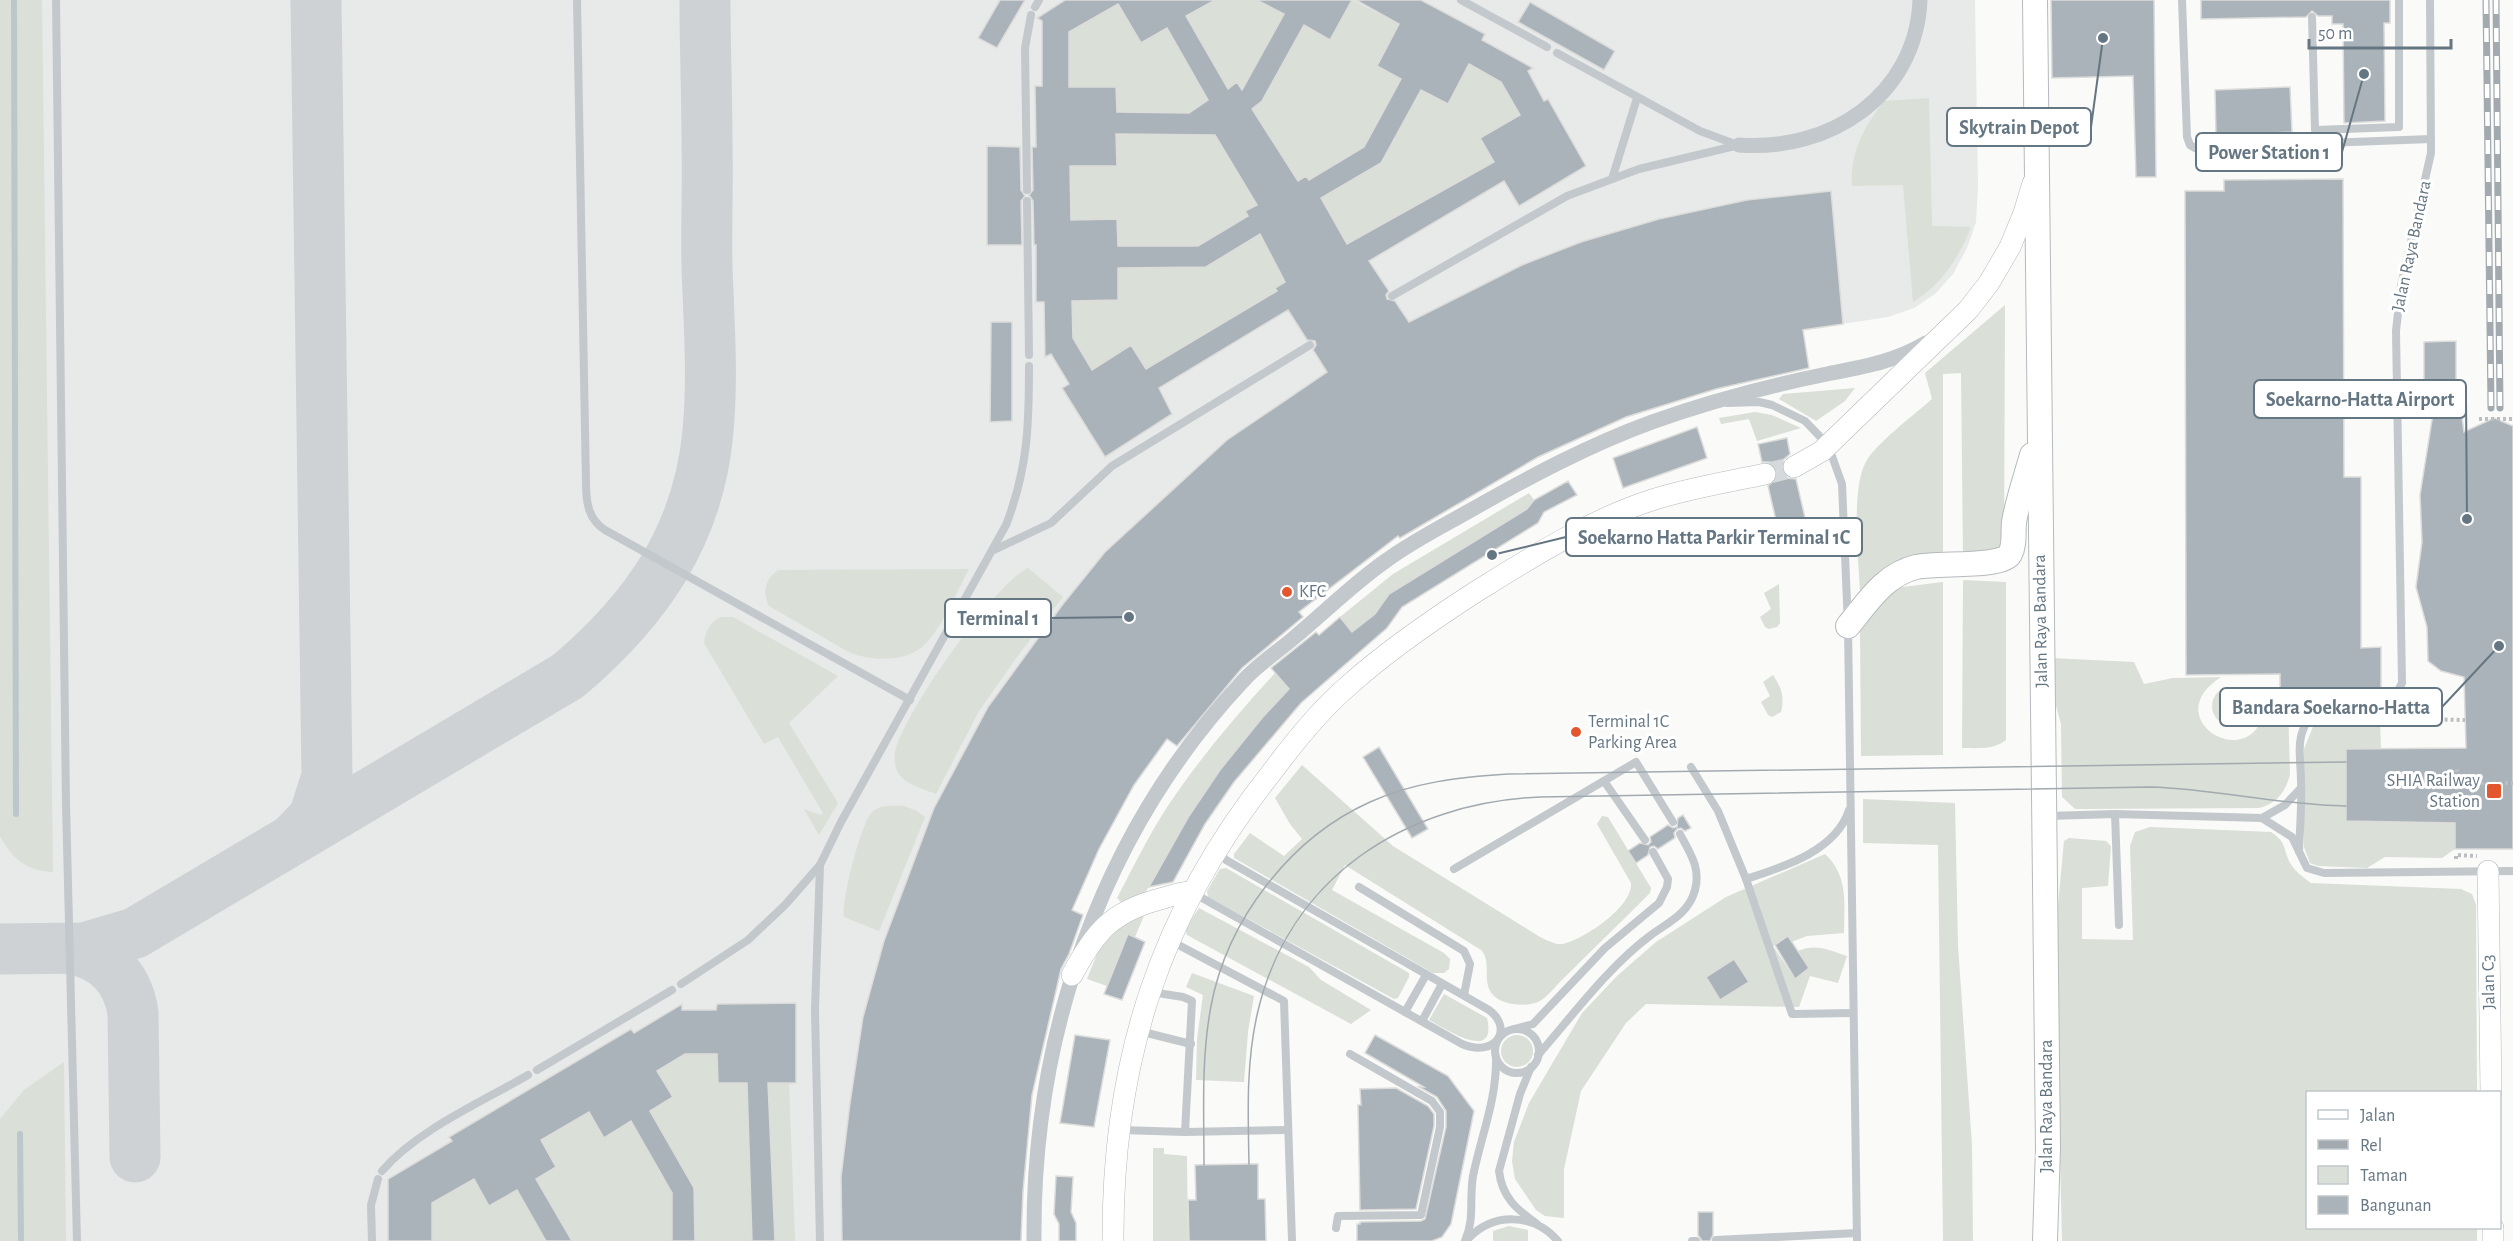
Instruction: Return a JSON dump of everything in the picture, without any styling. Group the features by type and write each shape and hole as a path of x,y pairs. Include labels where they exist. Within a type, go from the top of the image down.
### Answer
{"main road":[{"name":"Jalan Raya Bandara","path":"2035,0 2048,1148 2045,1241"},
{"path":"1848,626 1873,592 1887,581 1914,568 1935,563 1998,562 2010,553 2018,502 2039,432"}],"street":[{"path":"1740,145 1774,145 1815,137 1853,118 1885,90 1899,71 1916,30 1920,0"},
{"path":"1794,467 1814,458 1968,310 1989,283 2005,256 2025,213 2038,167"},
{"path":"1034,1241 1036,1163 1046,1081 1072,975 1093,918 1131,836 1185,751 1245,679 1387,559 1544,468 1652,422 1708,404 1826,374 1868,367 1915,350 1947,331"},
{"path":"1113,1241 1119,1130 1129,1065 1149,991 1169,940 1221,840 1248,801 1302,734 1329,704 1372,666 1442,614 1564,539 1652,500 1765,474"},
{"name":"Jalan C3","path":"2488,871 2491,1091"},
{"path":"1072,975 1098,934 1113,919 1142,903 1183,892 1192,892"}],"lane":[{"path":"57,0 66,804 77,1241"},
{"path":"577,0 586,483 589,511 595,522 605,530 910,700"},
{"path":"1461,0 1547,47"},
{"path":"2182,0 2187,137 2190,145 2195,148 2431,139"},
{"path":"2312,16 2315,130 2399,127 2399,0"},
{"name":"Jalan Raya Bandara","path":"2393,700 2402,683 2403,673 2396,331 2401,286 2426,180 2431,139 2430,0"},
{"path":"1027,190 1025,48 1031,15"},
{"path":"1557,53 1700,131 1722,141 1740,145"},
{"path":"1612,179 1637,98"},
{"path":"1392,296 1567,196 1639,169 1740,145"},
{"path":"1027,201 1029,355"},
{"path":"994,550 1051,523 1112,466 1311,345"},
{"path":"681,984 748,940 785,905 820,865 841,822 994,550 1017,497 1029,431 1029,366"},
{"path":"1708,404 1759,402 1772,405 1805,421 1828,445 1842,484 1848,626 1857,1237 1716,1240"},
{"path":"2299,851 2300,740 2308,719 2323,710 2375,709 2393,700"},
{"path":"1454,869 1636,762 1673,822"},
{"path":"1691,767 1718,811 1746,879 1792,1014 1853,1013"},
{"path":"1604,781 1645,840"},
{"path":"2262,818 2285,805 2301,788"},
{"path":"1746,879 1782,867 1824,844 1842,825 1851,803"},
{"path":"2043,816 2115,813 2262,818 2292,837 2307,868 2324,873 2513,871"},
{"path":"2115,813 2119,925"},
{"path":"1558,1239 1514,1207 1500,1182 1499,1171 1520,1094 1538,1055 1614,968 1650,936 1686,909 1695,891 1697,869 1680,834"},
{"path":"1221,840 1221,853 1226,860 1490,1010 1498,1019 1500,1029 1495,1051 1498,1064 1511,1072 1525,1071 1532,1067"},
{"path":"1192,892 1470,1048 1484,1049 1490,1048 1502,1034 1533,1024 1605,948 1659,903 1667,887 1668,879 1653,852"},
{"path":"820,865 815,1009 820,1241"},
{"path":"1359,887 1464,951 1470,964 1464,995"},
{"path":"1169,940 1284,1001 1292,1241"},
{"path":"1405,1012 1426,975"},
{"path":"1422,1021 1442,984"},
{"path":"537,1070 672,990"},
{"path":"1149,991 1183,997 1192,1001 1185,1132"},
{"path":"1514,1029 1521,1029 1533,1036 1537,1041 1538,1055"},
{"path":"1137,1031 1191,1044"},
{"path":"1336,1228 1338,1216 1418,1217 1421,1215 1440,1127 1440,1112 1432,1101 1350,1054"},
{"path":"1466,1241 1473,1213 1473,1178 1494,1095 1496,1057"},
{"path":"382,1171 398,1153 424,1135 528,1075"},
{"path":"1119,1130 1185,1132 1288,1130"},
{"path":"372,1241 371,1205 378,1179"},
{"path":"1466,1241 1479,1228 1498,1220 1518,1219 1537,1224"}],"path":[{"path":"2479,419 2512,419"},
{"path":"2393,700 2418,719 2465,720"},
{"path":"2457,769 2457,798"},
{"path":"2457,784 2513,783"}],"shaded area":[{"path":"0,0 1975,0 1978,186 1976,222 1967,248 1953,274 1935,294 1914,308 1888,317 1803,330 1510,400 1167,739 1134,786 1099,849 1072,910 960,1241 0,1241"}],"green space":[{"path":"0,0 42,0 53,872 35,869 21,862 0,836"},
{"path":"1207,0 1260,0 1284,14 1245,85 1241,88 1237,82 1228,89 1186,16"},
{"path":"1352,0 1399,24 1377,65 1401,79 1364,147 1309,180 1306,177 1298,181 1252,109 1262,101 1304,25 1330,40"},
{"path":"1118,4 1141,43 1167,28 1208,100 1198,106 1196,113 1117,112 1116,87 1069,87 1069,32"},
{"path":"1469,64 1501,82 1520,115 1480,138 1494,162 1347,244 1321,198 1381,163 1421,90 1448,104"},
{"path":"1929,98 1932,226 1971,227 1948,270 1913,302 1903,185 1852,186 1852,174 1860,140 1870,120 1884,101"},
{"path":"1212,129 1257,205 1248,216 1198,246 1118,246 1117,219 1071,220 1070,166 1117,165 1116,134"},
{"path":"1260,234 1285,282 1276,288 1277,291 1146,369 1131,346 1092,370 1073,338 1072,301 1117,300 1118,268 1206,267"},
{"path":"2005,305 2004,551 1963,554 1961,373 1943,374 1943,552 1914,558 1860,594 1857,505 1862,472 1867,460 1888,437 1932,399 1925,373"},
{"path":"1855,388 1845,401 1816,421 1779,399 1783,394"},
{"path":"1755,412 1772,415 1801,428 1757,441 1749,419 1721,424 1719,418"},
{"path":"1529,493 1534,500 1527,509 1389,594 1375,614 1352,632 1340,617 1393,574"},
{"path":"1028,568 1063,597 979,711 936,794 909,783 897,771 895,755 901,735 914,711 951,653 973,624 994,598"},
{"path":"969,569 945,616 927,642 909,654 888,659 865,657 845,650 769,606 765,591 770,578 778,570"},
{"path":"1963,580 2006,582 2006,740 1985,748 1962,748"},
{"path":"1943,582 1943,755 1861,756 1860,629 1895,588"},
{"path":"1779,584 1780,623 1777,627 1769,629 1765,627 1760,617 1771,609 1764,593"},
{"path":"721,617 733,617 838,676 789,723 838,803 819,835 804,809 821,815 823,813 778,737 764,744 704,643 709,628"},
{"path":"2051,658 2134,662 2144,684 2173,678 2221,677 2203,694 2198,710 2204,725 2215,735 2231,740 2246,737 2259,725 2266,701 2288,701 2290,775 2285,787 2275,801 2259,808 2075,809 2062,797 2061,724 2053,695"},
{"path":"1275,673 1289,689 1220,770 1189,816 1145,893 1121,902 1117,898 1168,806 1211,747"},
{"path":"1773,675 1780,688 1783,702 1781,712 1772,717 1768,715 1761,702 1770,696 1763,682"},
{"path":"2231,687 2244,693 2250,706 2244,719 2231,725 2218,719 2212,706 2218,693"},
{"path":"2335,718 2380,719 2381,749 2346,750 2347,821 2455,823 2455,849 2442,858 2385,857 2367,868 2318,866 2310,863 2304,847 2304,749 2313,727 2321,721"},
{"path":"1302,765 1393,846 1551,942 1562,944 1594,929 1616,912 1629,892 1631,883 1597,824 1602,816 1608,817 1651,888 1650,893 1541,1000 1533,1004 1521,1005 1503,1001 1490,991 1486,961 1481,950 1345,865 1332,890 1444,953 1450,959 1449,969 1444,973 1433,973 1234,858 1234,854 1250,833 1284,856 1302,839 1275,798"},
{"path":"1863,799 1955,803 1958,946 1972,1145 1973,1241 1943,1241 1938,845 1863,843"},
{"path":"904,806 925,817 879,931 844,917 849,880 863,831 872,812 883,807"},
{"path":"2150,827 2271,832 2282,842 2293,868 2311,883 2461,889 2472,894 2476,905 2477,1091 2306,1091 2306,1229 2477,1229 2477,1241 2062,1241 2055,938 2064,841 2069,838 2106,841 2111,846 2108,886 2082,888 2082,939 2133,940 2130,846 2135,832"},
{"path":"1825,854 1833,863 1842,881 1844,933 1807,936 1791,942 1787,936 1773,946 1795,979 1809,968 1798,951 1817,947 1847,956 1838,983 1810,976 1799,1007 1646,1004 1626,1023 1581,1091 1564,1169 1564,1218 1545,1216 1536,1210 1515,1179 1512,1161 1514,1142 1529,1103 1582,1013 1617,976 1656,942 1726,897"},
{"path":"1226,868 1409,973 1398,998 1394,999 1208,897 1207,891 1220,869"},
{"path":"1199,908 1309,967 1321,980 1371,1010 1351,1024 1187,935 1185,929"},
{"path":"1146,911 1135,937 1127,935 1107,986 1087,979 1099,949 1116,928"},
{"path":"1192,973 1254,996 1248,1032 1244,1082 1196,1080 1197,1039 1203,995 1186,987"},
{"path":"1444,994 1487,1018 1488,1032 1485,1039 1477,1041 1468,1039 1429,1020"},
{"path":"1517,1035 1528,1040 1533,1051 1528,1062 1517,1067 1506,1062 1501,1051 1506,1040"},
{"path":"685,1054 717,1054 718,1083 747,1083 752,1241 695,1241 694,1188 650,1111 673,1097 657,1071"},
{"path":"64,1062 66,1241 0,1241 0,1119 24,1090"},
{"path":"768,1083 789,1083 795,1241 775,1241"},
{"path":"589,1112 604,1138 631,1121 672,1193 672,1241 572,1241 536,1179 556,1167 541,1140"},
{"path":"1153,1148 1164,1148 1164,1154 1187,1156 1188,1241 1153,1241"},
{"path":"474,1179 489,1206 517,1190 546,1241 432,1241 432,1203"},
{"path":"1509,1226 1528,1230 1528,1241 1493,1241 1493,1231"}],"building":[{"path":"1000,0 1025,0 997,48 978,38"},
{"path":"1065,0 1215,0 1186,16 1228,89 1237,82 1242,90 1284,14 1257,0 1352,0 1330,40 1304,25 1262,101 1252,109 1298,181 1306,176 1309,180 1364,147 1401,79 1377,66 1399,24 1356,0 1421,0 1485,34 1482,40 1533,68 1528,71 1544,101 1548,99 1586,166 1519,206 1504,181 1369,261 1389,291 1386,295 1387,299 1395,301 1409,322 1522,265 1581,242 1659,219 1747,200 1831,191 1843,324 1803,330 1809,368 1716,389 1626,417 1538,457 1400,538 1398,536 1299,612 1303,617 1242,668 1177,746 1167,739 1134,785 1099,849 1072,910 1083,915 1061,969 1032,1095 1021,1241 842,1241 841,1177 863,1017 884,941 934,808 988,707 1063,604 1105,552 1227,440 1327,372 1313,350 1316,345 1315,341 1307,340 1288,310 1159,388 1172,414 1105,457 1062,388 1069,384 1051,354 1045,357 1044,302 1036,302 1036,245 1034,245 1033,201 1029,195 1033,190 1032,147 1036,147 1035,86 1042,86 1042,21 1037,18","holes":["1118,4 1141,43 1167,28 1208,100 1189,113 1117,112 1116,87 1069,87 1069,32","1469,64 1501,82 1520,115 1480,138 1494,162 1347,244 1321,198 1381,163 1421,90 1448,104","1116,134 1215,135 1257,205 1245,211 1248,216 1198,246 1118,246 1117,219 1071,220 1070,166 1117,166","1260,234 1285,282 1275,288 1277,291 1146,369 1131,345 1092,370 1073,338 1072,301 1118,300 1118,268 1206,267"]},
{"path":"2051,0 2154,0 2156,177 2136,177 2133,76 2052,78"},
{"path":"2201,0 2390,0 2390,23 2384,23 2385,121 2344,123 2343,24 2332,24 2332,16 2318,16 2312,11 2306,17 2201,19"},
{"path":"1530,2 1615,51 1604,70 1518,22"},
{"path":"2290,87 2292,132 2216,135 2215,90"},
{"path":"987,146 1020,147 1021,190 1025,196 1021,201 1022,245 987,245"},
{"path":"2343,179 2344,477 2361,477 2361,648 2381,647 2381,697 2280,698 2280,674 2186,675 2185,191 2224,191 2224,180"},
{"path":"991,322 1012,322 1012,421 990,422"},
{"path":"2456,341 2456,395 2460,404 2464,432 2494,418 2513,426 2513,849 2455,849 2455,823 2346,821 2346,749 2466,748 2464,677 2441,671 2428,661 2427,627 2416,587 2422,542 2420,495 2436,395 2424,395 2424,342"},
{"path":"1697,427 1707,458 1623,488 1613,458"},
{"path":"1787,438 1790,454 1783,460 1781,468 1787,478 1796,479 1806,522 1778,529 1768,486 1777,478 1777,471 1770,462 1762,462 1758,444"},
{"path":"1568,481 1577,495 1544,512 1538,523 1402,607 1387,628 1301,703 1234,782 1205,824 1173,882 1149,887 1189,816 1220,770 1289,689 1271,668 1316,632 1319,635 1340,617 1352,632 1375,614 1389,594 1527,509 1534,500"},
{"path":"1379,747 1428,829 1412,838 1363,757"},
{"path":"1683,815 1691,828 1685,831 1681,828 1677,829 1674,833 1675,838 1658,849 1654,846 1650,847 1648,855 1636,863 1628,851 1640,843 1648,845 1651,842 1650,837 1668,825 1673,828 1677,827 1678,818"},
{"path":"1128,934 1145,942 1122,1000 1104,994"},
{"path":"1788,936 1809,968 1795,979 1775,945"},
{"path":"1734,959 1749,982 1720,1000 1706,977"},
{"path":"796,1003 796,1083 768,1083 775,1241 752,1241 747,1083 718,1083 717,1054 685,1054 657,1071 673,1097 650,1111 694,1188 695,1241 672,1241 672,1193 631,1121 604,1138 589,1112 541,1140 556,1167 536,1179 572,1241 546,1241 517,1190 489,1206 474,1179 432,1203 432,1241 388,1241 388,1179 452,1141 449,1137 631,1029 634,1033 682,1004 682,1010 716,1010 717,1004"},
{"path":"1075,1035 1110,1040 1094,1127 1060,1123"},
{"path":"1375,1035 1448,1076 1474,1111 1451,1224 1442,1237 1432,1241 1357,1241 1357,1224 1360,1222 1421,1221 1425,1219 1446,1127 1446,1111 1437,1097 1365,1053"},
{"path":"1396,1088 1428,1106 1434,1114 1434,1126 1416,1209 1360,1210 1358,1105 1361,1105 1360,1089"},
{"path":"1258,1164 1258,1199 1265,1199 1266,1241 1189,1241 1188,1200 1196,1200 1195,1165"},
{"path":"1056,1176 1073,1177 1071,1212 1076,1223 1076,1241 1059,1241 1059,1224 1054,1214"},
{"path":"1698,1212 1713,1212 1713,1235 1710,1241 1702,1241 1698,1235"}],"waterway":[{"path":"14,0 16,814"},
{"path":"20,1134 21,1241"}],"taxiway":[{"path":"294,838 314,817 327,777 316,0"},
{"path":"0,949 84,948 135,933 568,676 622,624 644,597 664,568 693,504 703,469 708,431 710,370 705,0"},
{"path":"71,949 94,957 113,970 126,989 130,1000 133,1013 135,1157"}],"tunnel":[{"path":"1765,474 1794,467"}],"tram line":[{"path":"1204,1165 1204,1086 1208,1026 1219,974 1231,943 1247,913 1266,885 1289,860 1314,837 1341,818 1387,795 1420,785 1508,774 2346,762"},
{"path":"1249,1164 1249,1070 1253,1033 1273,966 1295,924 1325,887 1360,856 1399,832 1443,814 1490,802 1540,797 2151,787 2346,806"}],"railway":[{"path":"2486,0 2491,408"},
{"path":"2496,0 2500,408"}],"place":[{"name":"Skytrain Depot","path":"2103,38"},
{"name":"Power Station 1","path":"2364,74"},
{"name":"Soekarno-Hatta Airport","path":"2467,519"},
{"name":"Soekarno Hatta Parkir Terminal 1C","path":"1492,555"},
{"name":"KFC","path":"1287,592"},
{"name":"Terminal 1","path":"1129,617"},
{"name":"Bandara Soekarno-Hatta","path":"2499,646"},
{"name":"Terminal 1C Parking Area","path":"1576,732"},
{"name":"SHIA Railway Station","path":"2494,791"}]}
